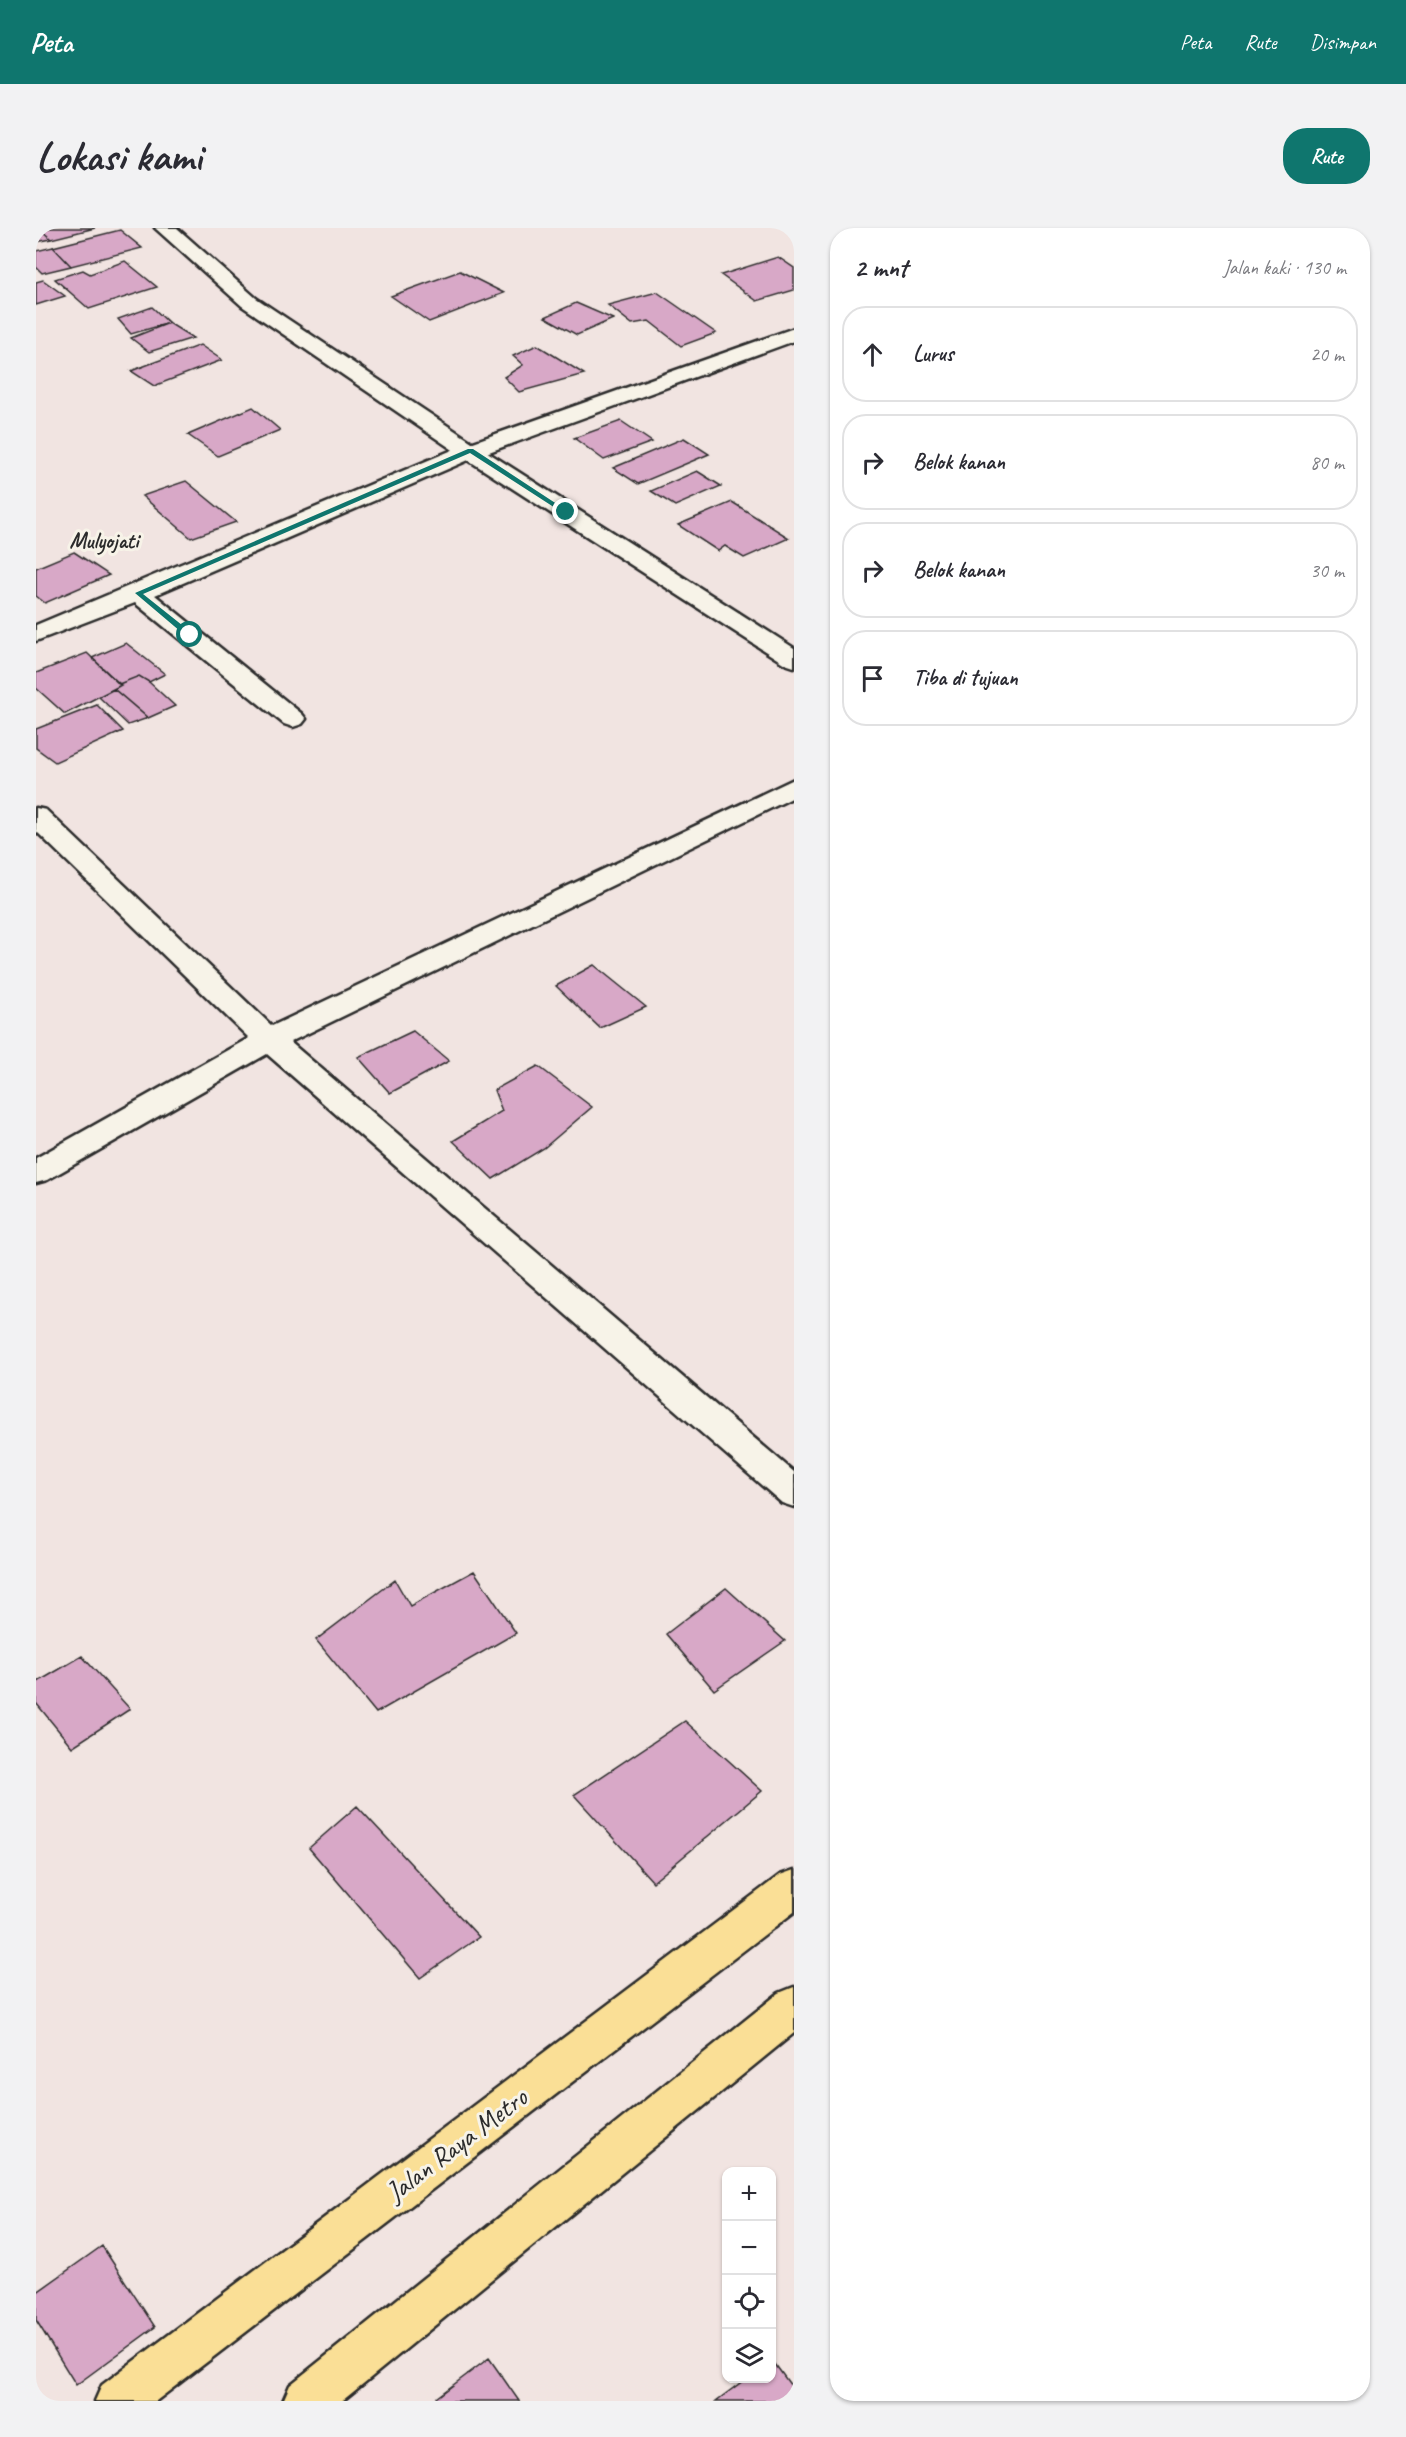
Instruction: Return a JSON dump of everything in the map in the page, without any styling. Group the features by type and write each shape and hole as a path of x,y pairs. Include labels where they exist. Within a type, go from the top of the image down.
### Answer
{"highway":[{"name":"Jalan Raya Metro","path":"118,2401 794,1888"},
{"path":"306,2401 794,2007"}],"street":[{"path":"165,228 249,302 470,451 794,658"},
{"path":"36,634 138,593 470,451 794,334"},
{"path":"138,593 293,719"},
{"path":"36,1172 269,1040 794,788"},
{"path":"36,816 269,1040 794,1493"}],"building":[{"path":"36,228 39,228 51,239 36,242"},
{"path":"39,228 95,228 51,239"},
{"path":"120,230 142,248 71,266 53,247"},
{"path":"53,247 71,266 42,273 36,267 36,251"},
{"path":"778,257 794,268 794,290 757,301 721,275"},
{"path":"125,261 157,287 89,309 55,279 83,270 90,274"},
{"path":"460,271 504,293 429,322 391,296"},
{"path":"43,280 65,296 36,305 36,282"},
{"path":"657,292 716,333 681,346 649,321 632,324 608,305"},
{"path":"576,303 613,319 577,335 545,317"},
{"path":"152,307 169,323 131,334 118,319"},
{"path":"169,323 193,338 149,352 131,338"},
{"path":"200,345 222,360 154,386 131,371"},
{"path":"537,345 584,374 519,392 504,377 523,365 513,356"},
{"path":"253,407 280,430 218,456 188,435"},
{"path":"621,421 652,442 604,460 574,438"},
{"path":"684,438 709,454 638,484 613,468"},
{"path":"697,471 721,486 675,506 651,491"},
{"path":"186,481 236,522 191,538 142,496"},
{"path":"732,502 789,538 744,558 725,546 718,551 678,525"},
{"path":"74,552 109,575 45,603 36,596 36,568"},
{"path":"126,643 165,674 149,682 139,676 119,684 92,658"},
{"path":"87,653 121,685 65,714 36,688 36,673"},
{"path":"139,676 175,706 148,718 114,689 121,685 119,684"},
{"path":"114,689 148,718 128,725 99,697"},
{"path":"97,705 123,731 55,762 36,748 36,729"},
{"path":"594,965 646,1007 600,1028 556,986"},
{"path":"413,1031 449,1061 390,1093 358,1057"},
{"path":"538,1066 592,1107 544,1148 493,1179 453,1141 502,1111 494,1090"},
{"path":"474,1571 516,1633 376,1713 316,1640 395,1580 410,1606"},
{"path":"726,1588 785,1641 714,1690 666,1634"},
{"path":"82,1656 130,1709 72,1747 36,1703 36,1683"},
{"path":"685,1721 762,1791 653,1882 574,1795"},
{"path":"357,1806 479,1937 420,1978 309,1848"},
{"path":"102,2246 155,2327 76,2385 36,2320 36,2293"},
{"path":"489,2358 519,2401 432,2401"},
{"path":"776,2365 794,2390 794,2401 716,2401 740,2383 776,2383"}],"district":[{"name":"Mulyojati","path":"104,540"}],"route":[{"path":"190,635 138,593 470,451 566,512"}]}
